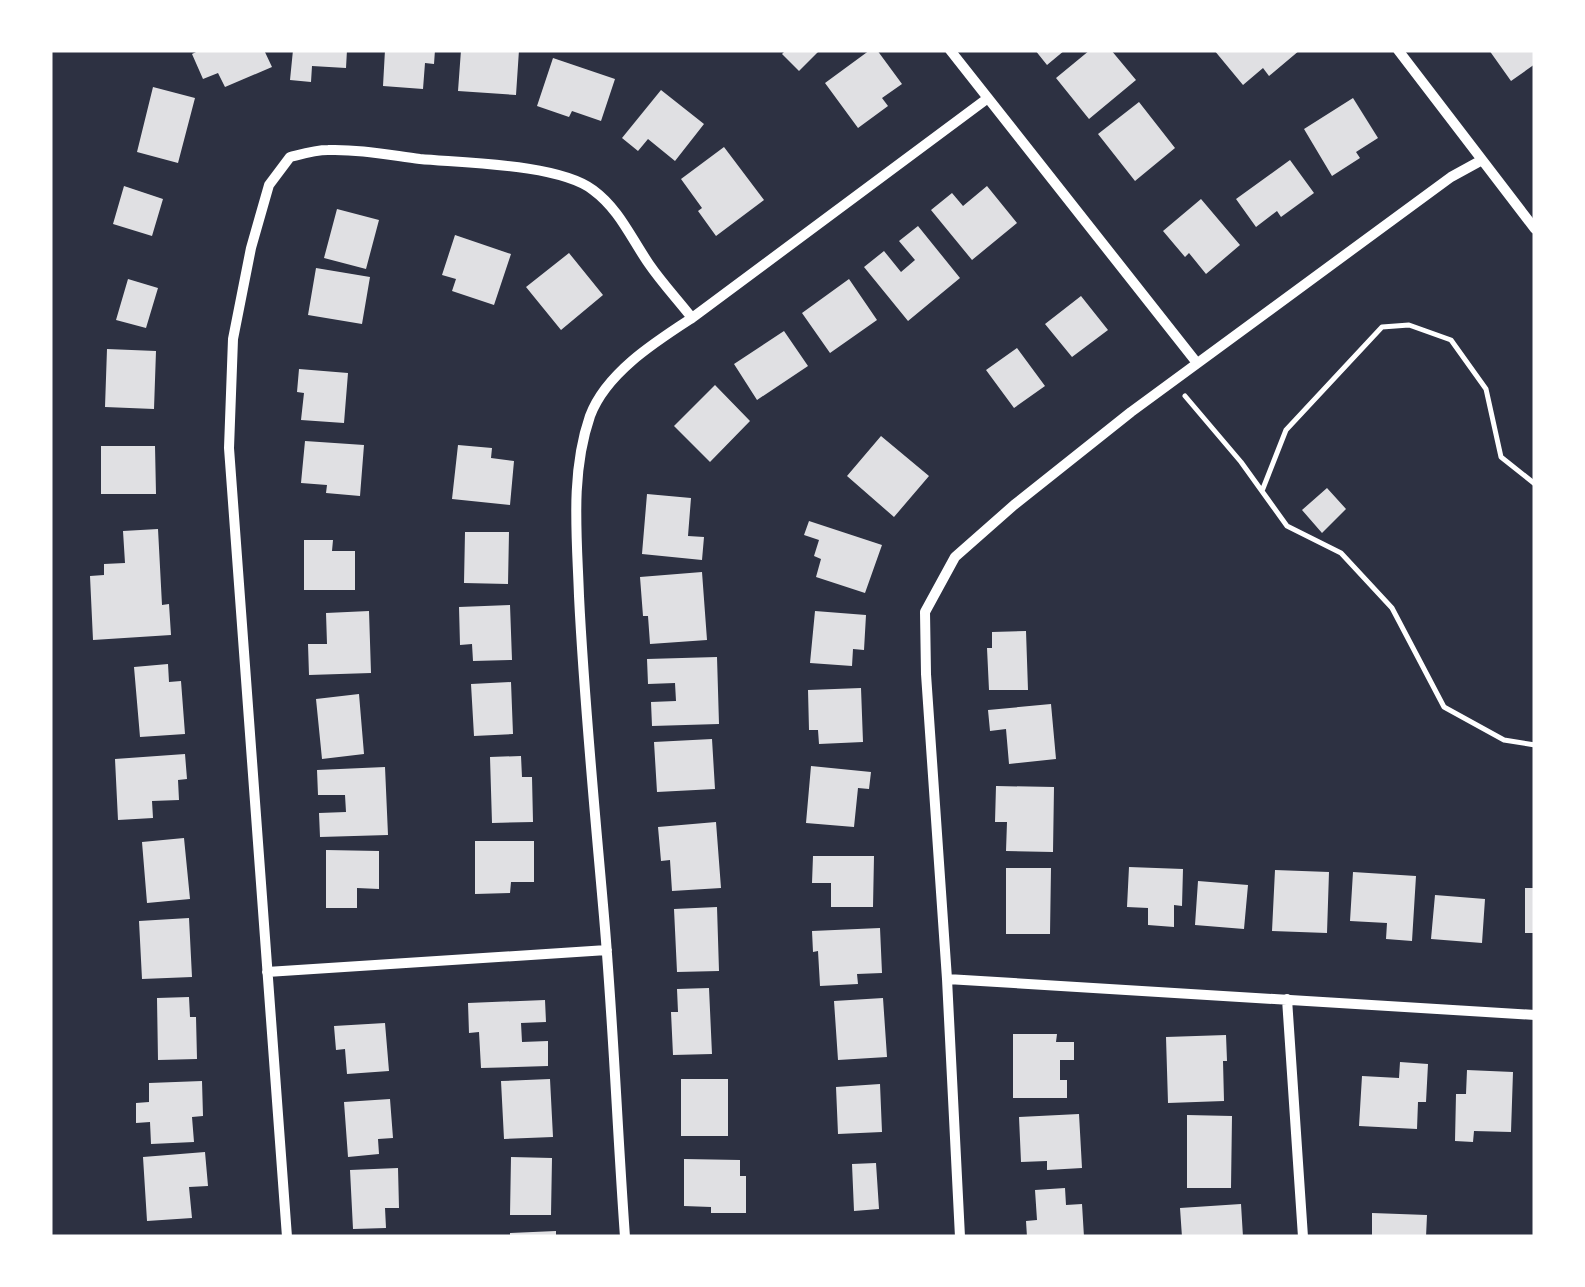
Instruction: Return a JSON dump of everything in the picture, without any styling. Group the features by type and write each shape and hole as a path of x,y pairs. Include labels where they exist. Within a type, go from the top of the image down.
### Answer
{"street":[{"path":"950,50 1197,363"},
{"path":"1398,50 1535,229"},
{"path":"626,1237 608,950 581,633 576,479 591,414 614,378 650,346 988,98"},
{"path":"287,1237 230,448 233,339 268,185 290,157 323,150 482,163 562,177 588,186 610,204 650,266 692,318"},
{"path":"960,1237 926,674 926,612 954,557 1014,504 1197,363 1451,177 1482,160"},
{"path":"267,972 608,950"},
{"path":"947,979 1535,1015"},
{"path":"1287,998 1303,1237"}],"path":[{"path":"1262,492 1286,430 1382,327 1409,324 1451,340 1486,389 1500,457 1535,484"},
{"path":"1173,382 1241,462 1287,526 1341,553 1392,608 1444,707 1504,740 1535,745"}],"building":[{"path":"200,50 264,50 272,67 225,87 218,73 203,79 192,54"},
{"path":"293,50 347,50 346,68 312,66 311,82 290,80"},
{"path":"385,50 435,50 434,64 425,63 423,89 383,86"},
{"path":"461,50 519,50 516,95 458,91"},
{"path":"786,50 820,50 799,71 782,54"},
{"path":"870,50 877,50 902,84 882,98 888,106 858,128 825,83"},
{"path":"1035,50 1065,50 1047,65"},
{"path":"1090,50 1111,50 1136,80 1089,119 1056,78"},
{"path":"1214,50 1300,50 1269,76 1263,68 1243,85"},
{"path":"1489,50 1535,50 1535,64 1511,81"},
{"path":"553,58 615,79 601,121 572,111 569,117 537,106"},
{"path":"153,87 195,98 178,163 137,152"},
{"path":"661,90 704,124 675,161 648,139 638,151 622,138"},
{"path":"1353,98 1378,138 1356,152 1360,158 1332,176 1304,129"},
{"path":"1139,102 1175,148 1135,181 1098,134"},
{"path":"724,147 764,200 716,236 681,179"},
{"path":"1290,160 1314,193 1281,217 1277,211 1256,227 1236,199"},
{"path":"124,186 163,199 152,236 113,224"},
{"path":"987,186 1017,223 972,260 931,210 952,193 963,206"},
{"path":"1201,199 1240,245 1206,274 1163,231"},
{"path":"337,209 379,220 366,269 324,258"},
{"path":"918,226 960,278 908,321 864,267 884,251 901,272 915,260 899,241"},
{"path":"455,235 511,254 494,305 452,291 456,279 442,275"},
{"path":"569,253 603,295 561,330 526,287"},
{"path":"316,268 370,277 362,324 308,315"},
{"path":"128,279 158,288 146,328 116,320"},
{"path":"849,279 877,320 830,353 802,313"},
{"path":"1081,296 1108,330 1072,357 1045,324"},
{"path":"784,331 808,366 757,400 734,364"},
{"path":"1017,348 1045,386 1014,408 986,370"},
{"path":"107,349 156,351 154,409 105,407"},
{"path":"299,369 348,373 344,423 301,420 304,393 297,392"},
{"path":"715,385 750,421 710,462 674,426"},
{"path":"881,436 929,476 894,517 847,476"},
{"path":"305,441 364,445 360,496 326,493 327,485 301,483"},
{"path":"458,445 492,448 491,458 514,461 510,505 452,499"},
{"path":"101,446 155,446 156,494 101,494"},
{"path":"1327,488 1346,509 1322,533 1302,510"},
{"path":"647,494 691,498 688,536 704,537 702,560 642,554"},
{"path":"809,521 882,545 865,593 816,577 821,559 814,556 819,540 804,535"},
{"path":"158,529 162,605 169,604 171,635 93,640 90,576 104,575 104,564 125,563 123,531"},
{"path":"465,532 509,532 508,584 464,583"},
{"path":"304,540 333,540 332,551 355,551 355,590 304,590"},
{"path":"702,572 707,640 650,644 640,577"},
{"path":"510,605 512,660 473,661 472,644 460,645 459,607"},
{"path":"369,611 371,673 309,675 308,644 327,644 326,613"},
{"path":"815,611 866,615 864,650 853,649 852,666 810,663"},
{"path":"1026,631 1028,690 989,690 987,648 992,648 992,632"},
{"path":"717,657 719,724 652,726 651,702 676,701 675,683 648,684 647,659"},
{"path":"168,664 169,682 181,681 185,734 140,737 134,667"},
{"path":"511,682 513,734 474,736 471,684"},
{"path":"861,688 863,742 819,744 818,730 809,730 808,690"},
{"path":"359,694 364,754 322,759 316,699"},
{"path":"1051,704 1056,759 1009,764 1006,729 990,731 988,710"},
{"path":"712,739 715,789 657,792 654,742"},
{"path":"185,754 187,779 178,780 179,800 152,801 153,818 118,820 115,759"},
{"path":"521,756 522,777 532,777 533,822 492,823 490,757"},
{"path":"811,766 871,772 869,789 858,788 854,827 806,823"},
{"path":"385,767 388,835 320,837 319,813 346,812 345,795 318,795 317,770"},
{"path":"996,786 1054,787 1053,852 1006,851 1007,822 995,822"},
{"path":"716,822 721,888 672,891 670,860 661,861 658,827"},
{"path":"184,838 190,899 147,903 142,842"},
{"path":"475,841 534,841 534,882 511,882 510,893 475,894"},
{"path":"326,850 379,851 379,889 357,888 357,908 326,908"},
{"path":"813,856 874,856 873,907 831,907 831,883 812,883"},
{"path":"1129,867 1183,869 1182,906 1174,905 1174,927 1148,925 1148,908 1127,907"},
{"path":"1006,868 1051,868 1050,934 1006,934"},
{"path":"1275,870 1329,872 1327,933 1272,931"},
{"path":"1353,872 1416,876 1412,941 1386,939 1387,923 1350,921"},
{"path":"1198,881 1248,885 1244,929 1195,925"},
{"path":"1525,888 1535,888 1535,933 1525,933"},
{"path":"1435,895 1485,899 1482,943 1431,939"},
{"path":"717,907 719,971 677,972 674,909"},
{"path":"189,918 192,977 142,979 139,921"},
{"path":"880,928 882,973 857,974 858,984 820,986 818,951 813,952 812,931"},
{"path":"709,988 712,1054 673,1055 671,1012 678,1012 677,989"},
{"path":"189,997 190,1017 196,1017 197,1059 158,1060 157,998"},
{"path":"883,998 887,1057 838,1060 834,1001"},
{"path":"545,1000 546,1022 521,1023 522,1042 548,1041 548,1066 481,1068 479,1032 469,1033 468,1003"},
{"path":"385,1023 389,1071 347,1074 345,1049 336,1050 334,1026"},
{"path":"1013,1034 1057,1034 1056,1042 1074,1042 1074,1060 1060,1060 1060,1080 1067,1080 1067,1098 1013,1098"},
{"path":"1226,1035 1224,1101 1168,1103 1166,1037"},
{"path":"1400,1062 1428,1064 1426,1102 1418,1102 1417,1129 1359,1126 1362,1076 1399,1078"},
{"path":"1467,1070 1513,1072 1511,1132 1474,1131 1473,1142 1455,1141 1456,1094 1466,1094"},
{"path":"550,1079 553,1137 504,1139 501,1081"},
{"path":"681,1079 728,1079 728,1136 681,1136"},
{"path":"202,1081 203,1116 192,1117 194,1142 151,1144 150,1122 136,1123 136,1103 149,1102 149,1083"},
{"path":"880,1084 882,1132 838,1134 836,1087"},
{"path":"390,1099 393,1138 378,1139 379,1154 348,1157 344,1102"},
{"path":"1079,1114 1082,1168 1047,1170 1047,1161 1021,1162 1019,1117"},
{"path":"1187,1115 1232,1116 1231,1188 1187,1188"},
{"path":"205,1152 208,1186 189,1187 192,1218 147,1221 143,1157"},
{"path":"511,1157 552,1158 551,1215 510,1215"},
{"path":"684,1159 740,1160 740,1176 746,1176 746,1213 711,1213 711,1207 684,1206"},
{"path":"876,1163 879,1209 854,1211 852,1164"},
{"path":"398,1168 399,1208 385,1208 386,1228 353,1229 350,1170"},
{"path":"1065,1188 1066,1205 1082,1204 1084,1237 1027,1237 1026,1221 1037,1220 1035,1190"},
{"path":"1241,1204 1243,1237 1182,1237 1180,1208"},
{"path":"1372,1213 1427,1215 1426,1237 1372,1237"},
{"path":"556,1231 556,1237 510,1237 510,1233"}]}
